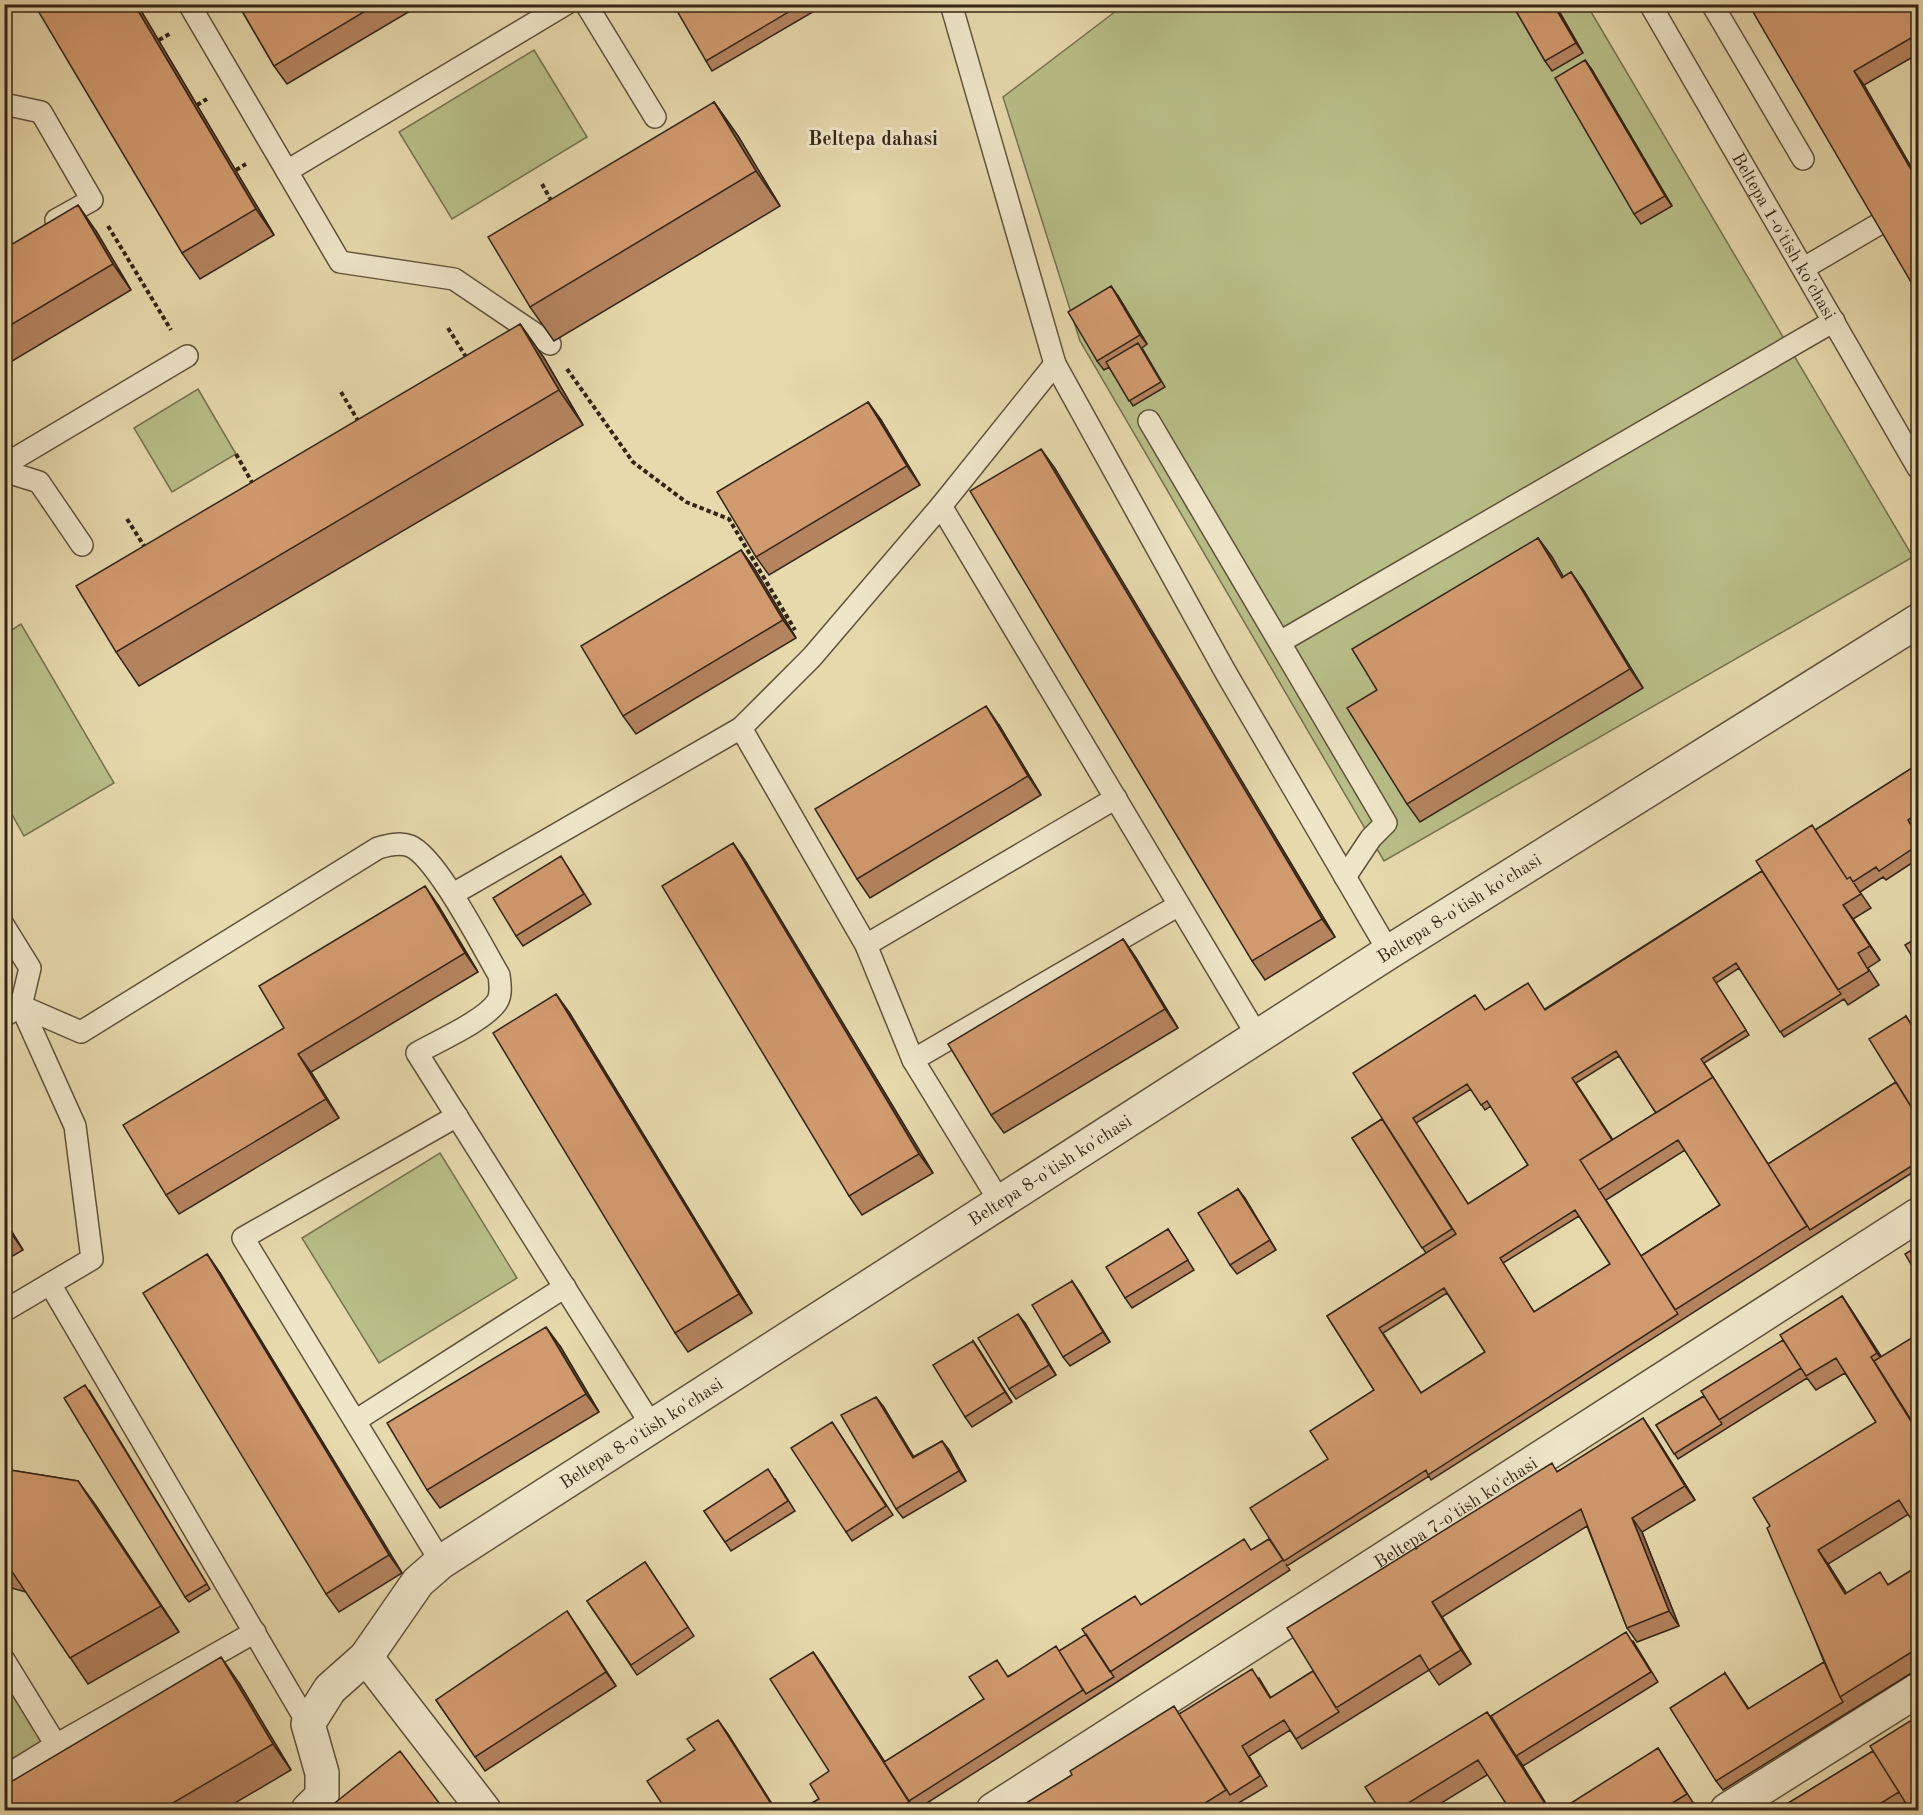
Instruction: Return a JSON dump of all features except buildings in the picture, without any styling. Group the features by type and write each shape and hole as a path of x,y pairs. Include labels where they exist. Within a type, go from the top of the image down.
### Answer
{"street":[{"name":"Beltepa 8-o'tish ko'chasi","path":"308,1725 330,1689 366,1657 418,1582 441,1562 1389,952 1918,621"},
{"name":"Beltepa 7-o'tish ko'chasi","path":"993,1810 1918,1215"},
{"path":"366,1657 484,1810"},
{"path":"1727,1810 1918,1690"},
{"path":"308,1725 322,1773 322,1796 308,1810"}],"lane":[{"path":"189,4 340,262 454,279 549,344"},
{"path":"287,171 566,4"},
{"path":"586,4 654,117"},
{"path":"951,4 1055,364 1226,673 1389,952"},
{"name":"Beltepa 1-o'tish ko'chasi","path":"1650,4 1918,468"},
{"path":"1712,4 1803,159"},
{"path":"4,104 41,112 92,200 43,228"},
{"path":"1804,268 1879,224"},
{"path":"1280,642 1834,321"},
{"path":"4,465 187,356"},
{"path":"453,894 741,728 812,657 941,506 1055,364"},
{"path":"1149,421 1386,823 1371,838 1345,878"},
{"path":"4,471 39,482 82,545"},
{"path":"941,506 1258,1037"},
{"path":"741,728 866,945 914,1060 1000,1202"},
{"path":"866,945 1116,798"},
{"path":"13,1011 81,1032 378,848 390,844 408,845 418,850 453,894 499,975 501,988 498,1001 487,1013 417,1053 652,1426"},
{"path":"914,1060 1179,905"},
{"path":"4,926 30,968 13,1011 75,1126 92,1259 4,1311"},
{"path":"441,1562 243,1238 457,1116"},
{"path":"50,1284 308,1725"},
{"path":"355,1421 564,1287"},
{"path":"4,1777 255,1632"},
{"path":"4,1660 56,1745"}],"path":[{"path":"542,184 557,210"},
{"path":"92,200 187,356"},
{"path":"448,328 470,364"},
{"path":"549,344 633,462 686,502 729,519 812,657"},
{"path":"341,392 363,428"},
{"path":"236,454 257,491"},
{"path":"127,519 149,554"}],"green space":[{"path":"1124,5 1587,5 1913,557 1384,861 1080,341 1003,97"},
{"path":"534,50 587,137 452,219 399,132"},
{"path":"198,389 236,454 172,492 134,428"},
{"path":"21,624 114,783 24,836 5,802 5,634"},
{"path":"440,1153 517,1278 379,1363 302,1238"},
{"path":"4,1660 56,1745 4,1777"}],"district":[{"name":"Beltepa dahasi","path":"873,138"}]}
